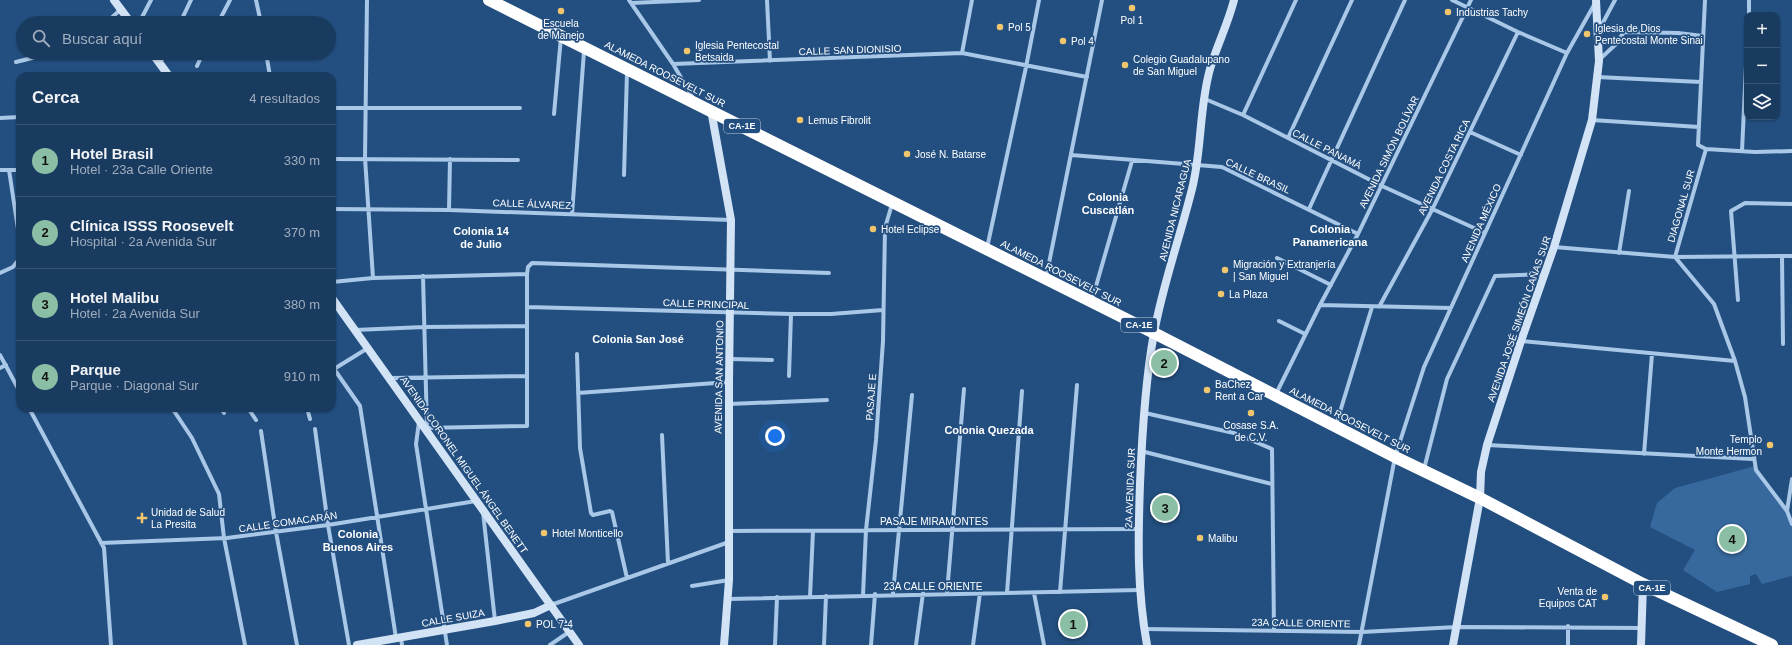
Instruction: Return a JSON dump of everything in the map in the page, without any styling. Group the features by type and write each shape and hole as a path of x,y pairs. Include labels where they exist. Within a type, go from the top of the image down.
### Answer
{"highway":[{"name":"ALAMEDA ROOSEVELT SUR","path":"490,0 1154,333 1395,457 1480,498 1643,584 1772,645"}],"street":[{"path":"114,0 126,16"},
{"path":"142,16 150,0"},
{"path":"183,16 191,0"},
{"path":"222,16 230,0"},
{"path":"256,0 259,16"},
{"path":"367,0 365,158 367,208 373,278"},
{"path":"630,2 700,0"},
{"path":"768,0 770,61"},
{"path":"962,53 972,0"},
{"path":"987,250 1039,0"},
{"path":"1046,280 1102,0"},
{"name":"AVENIDA NICARAGUA","path":"1154,333 1198,165 1210,68 1229,21 1234,0"},
{"path":"1243,115 1296,0"},
{"path":"1288,138 1352,0"},
{"path":"1310,210 1405,0"},
{"path":"1452,0 1518,32 1567,52"},
{"name":"AVENIDA SIMÓN BOLÍVAR","path":"1276,396 1305,334 1382,186 1471,0"},
{"path":"1597,34 1615,0"},
{"path":"1706,0 1698,145 1706,149 1792,151"},
{"path":"1749,0 1749,12"},
{"name":"AVENIDA JOSÉ SIMEÓN CAÑAS SUR","path":"1453,645 1480,498 1481,472 1487,445 1554,247 1592,120 1599,61 1596,1"},
{"name":"AVENIDA MÉXICO","path":"1359,645 1395,457 1424,367 1567,52 1596,1"},
{"path":"630,2 696,102"},
{"path":"114,16 121,9"},
{"name":"AVENIDA COSTA RICA","path":"1379,307 1432,210 1518,32"},
{"path":"1599,61 1615,45 1624,32 1670,33 1703,36"},
{"path":"554,114 561,35"},
{"path":"572,214 585,47"},
{"path":"1742,151 1747,48"},
{"name":"CALLE SAN DIONISIO","path":"672,64 962,53 1087,77"},
{"path":"16,62 24,60"},
{"path":"158,60 166,72"},
{"path":"196,66 199,60"},
{"path":"267,60 269,72"},
{"path":"624,174 627,70"},
{"path":"1597,77 1701,82"},
{"name":"CALLE PANAMÁ","path":"1205,99 1243,115 1432,210 1485,233"},
{"path":"336,108 365,106 520,108"},
{"name":"AVENIDA SAN ANTONIO","path":"711,110 731,220 729,359 729,580 724,645"},
{"path":"0,118 16,117"},
{"path":"1592,120 1699,127"},
{"path":"1470,132 1521,155"},
{"name":"DIAGONAL SUR","path":"1706,149 1675,257 1714,304 1735,361 1745,397 1750,424 1753,459 1756,470 1787,511"},
{"name":"CALLE BRASIL","path":"1071,155 1222,167 1358,234"},
{"path":"336,159 518,160"},
{"path":"449,210 450,159"},
{"path":"1092,302 1132,161"},
{"path":"0,170 16,170"},
{"path":"9,170 16,220"},
{"path":"1619,253 1629,191"},
{"name":"PASAJE E","path":"863,594 866,530 876,440 883,310 885,228 892,202"},
{"path":"1738,300 1731,211 1745,203 1792,204"},
{"name":"CALLE ÁLVAREZ","path":"336,209 449,210 731,220"},
{"path":"1554,247 1675,257 1792,256"},
{"path":"1782,256 1782,344"},
{"path":"1277,258 1331,285"},
{"path":"0,273 12,267 16,262"},
{"path":"423,425 526,426 528,424 527,274 528,267 532,263 731,271 829,273"},
{"path":"336,282 373,278 423,276 527,274"},
{"path":"1423,470 1447,379 1495,276 1544,274"},
{"path":"423,276 425,378 423,425 416,444 446,630 447,645"},
{"name":"AVENIDA CORONEL MIGUEL ÁNGEL BENETT","path":"336,304 391,378 476,501 579,645"},
{"path":"1320,305 1451,308"},
{"name":"CALLE PRINCIPAL","path":"527,307 791,314 830,314 883,310"},
{"path":"1336,426 1372,307"},
{"path":"789,376 791,314"},
{"path":"1279,321 1305,334"},
{"path":"355,330 424,327 527,326"},
{"name":"2A AVENIDA SUR","path":"1147,645 1139,590 1139,529 1141,450 1154,333"},
{"path":"1521,341 1735,361"},
{"path":"336,365 368,348"},
{"path":"577,354 582,463 591,514 594,515 610,511 612,512 627,578"},
{"path":"1644,454 1652,354"},
{"path":"0,355 16,384"},
{"path":"729,359 772,360"},
{"path":"0,368 6,365"},
{"path":"336,371 360,406 376,517 400,640"},
{"path":"391,378 527,376"},
{"path":"578,393 729,382"},
{"path":"1060,592 1077,385"},
{"path":"947,593 964,389"},
{"path":"1007,594 1022,391"},
{"path":"893,593 912,395"},
{"path":"729,404 827,400"},
{"path":"31,412 104,548 111,645"},
{"path":"175,412 192,438 219,494 224,538 244,645"},
{"path":"251,412 256,420"},
{"path":"308,412 310,419"},
{"path":"1145,412 1234,433 1272,448 1274,630"},
{"path":"315,429 328,525 349,645"},
{"path":"261,431 276,532 297,645"},
{"path":"662,435 668,563"},
{"path":"1487,445 1753,459"},
{"path":"1141,450 1272,484"},
{"path":"1792,479 1787,511 1792,524"},
{"name":"CALLE COMACARÁN","path":"101,543 224,538 328,525 476,501"},
{"path":"482,509 495,621"},
{"name":"PASAJE MIRAMONTES","path":"729,531 1139,529"},
{"path":"810,597 813,531"},
{"path":"551,605 729,542"},
{"path":"692,586 729,580"},
{"path":"1641,645 1643,584"},
{"name":"23A CALLE ORIENTE","path":"728,599 893,593 1007,594 1139,590"},
{"path":"973,645 980,593"},
{"path":"1034,593 1044,645"},
{"path":"871,645 875,594"},
{"path":"916,645 923,594"},
{"path":"824,645 826,596"},
{"path":"775,645 778,597"},
{"name":"CALLE SUIZA","path":"360,645 400,640 534,613 551,605"},
{"path":"1568,626 1568,645"},
{"name":"23A CALLE ORIENTE","path":"1144,629 1362,632 1457,628 1568,626 1642,628"},
{"path":"550,645 569,632"}],"shaded area":[{"path":"1755,466 1787,511 1792,526 1792,576 1762,584 1756,574 1750,576 1750,584 1717,592 1683,570 1695,550 1650,527 1657,503 1675,488"}],"place":[{"name":"Pol 1","path":"1132,8"},
{"name":"Escuela de Manejo","path":"561,11"},
{"name":"Industrias Tachy","path":"1448,12"},
{"name":"Pol 5","path":"1000,27"},
{"name":"Iglesia de Dios Pentecostal Monte Sinai","path":"1587,34"},
{"name":"Pol 4","path":"1063,41"},
{"name":"Iglesia Pentecostal Betsaida","path":"687,51"},
{"name":"Colegio Guadalupano de San Miguel","path":"1125,65"},
{"name":"Lemus Fibrolit","path":"800,120"},
{"name":"José N. Batarse","path":"907,154"},
{"name":"Hotel Eclipse","path":"873,229"},
{"name":"Migración y Extranjería | San Miguel","path":"1225,270"},
{"name":"La Plaza","path":"1221,294"},
{"name":"Clínica ISSS Roosevelt","path":"1164,363"},
{"name":"BaChez Rent a Car","path":"1207,390"},
{"name":"Cosase S.A. de C.V.","path":"1251,413"},
{"name":"Templo Monte Hermon","path":"1770,445"},
{"name":"Hotel Malibu","path":"1165,508"},
{"name":"Unidad de Salud La Presita","path":"142,518"},
{"name":"Hotel Monticello","path":"544,533"},
{"name":"Malibu","path":"1200,538"},
{"name":"Parque","path":"1732,539"},
{"name":"Venta de Equipos CAT","path":"1605,597"},
{"name":"POL 7-4","path":"528,624"},
{"name":"Hotel Brasil","path":"1073,624"}],"district":[{"name":"Colonia Cuscatlán","path":"1108,203"},
{"name":"Colonia Panamericana","path":"1330,235"},
{"name":"Colonia 14 de Julio","path":"481,237"},
{"name":"Colonia San José","path":"638,339"},
{"name":"Colonia Quezada","path":"989,430"},
{"name":"Colonia Buenos Aires","path":"358,540"}]}
